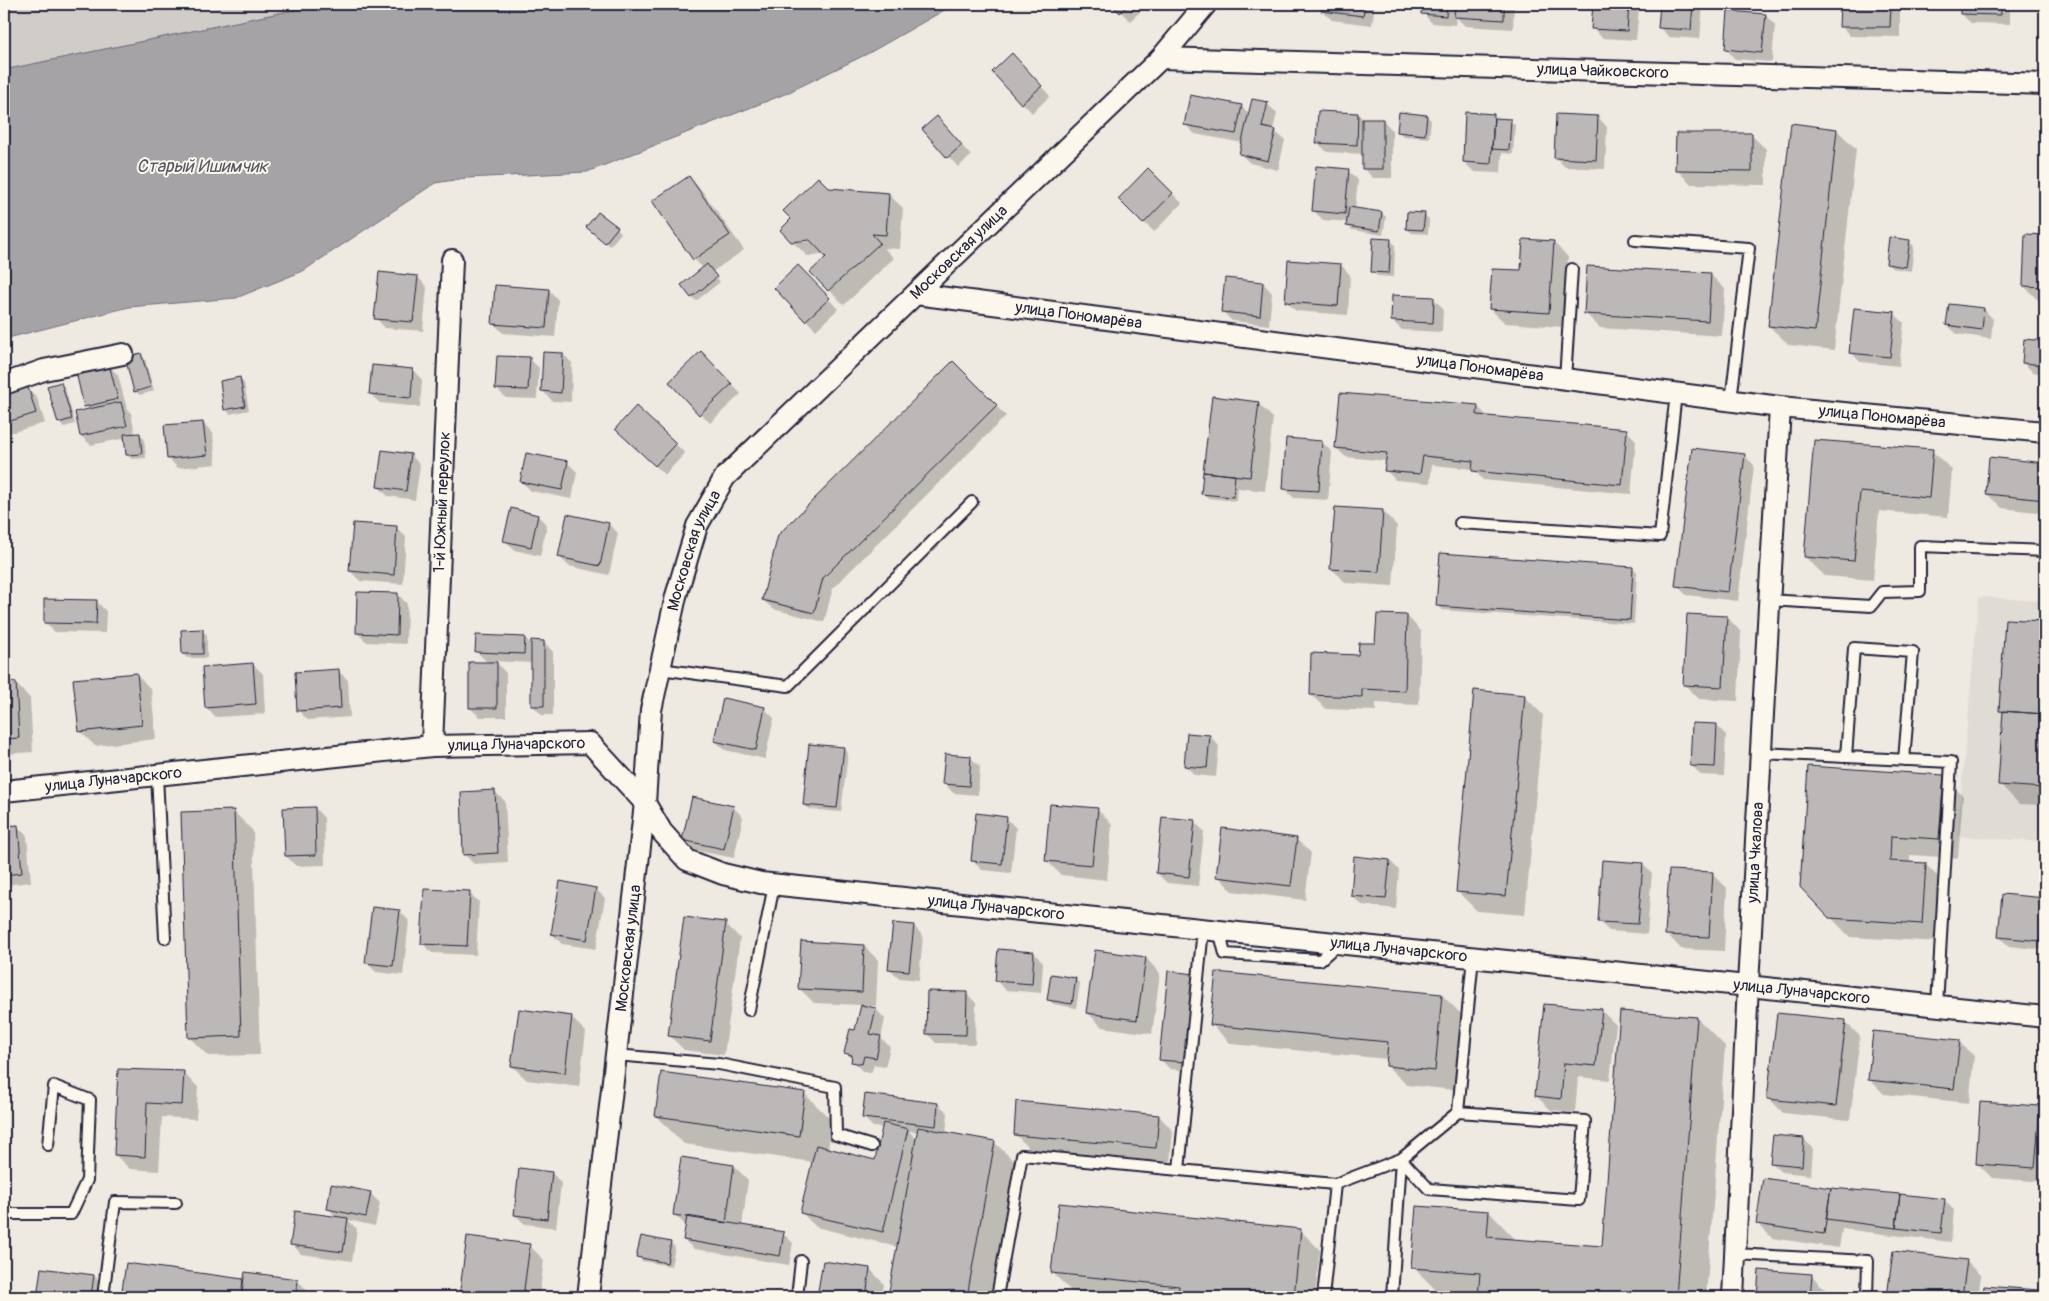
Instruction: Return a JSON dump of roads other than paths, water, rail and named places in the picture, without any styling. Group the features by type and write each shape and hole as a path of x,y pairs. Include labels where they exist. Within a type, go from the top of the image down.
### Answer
{"street":[{"name":"Московская улица","path":"588,1297 644,804 651,710 676,596 698,526 724,478 1161,58 1206,4"},
{"name":"улица Чайковского","path":"1161,58 2045,84"},
{"name":"1-й Южный переулок","path":"432,746 452,260"},
{"name":"улица Пономарёва","path":"916,294 1780,407 2045,432"},
{"path":"4,384 44,370 123,354"},
{"name":"улица Чкалова","path":"1733,1297 1760,753 1780,407"},
{"name":"улица Луначарского","path":"4,791 432,746 590,743 644,804 662,832 687,860 723,874 774,885 2045,1017"}],"lane":[{"path":"1635,240 1749,248 1731,401"},
{"path":"1565,380 1572,269"},
{"path":"1460,523 1660,536 1676,393"},
{"path":"660,669 788,686 972,502"},
{"path":"1769,600 1870,606 1882,592 1920,591 1920,546 2045,551"},
{"path":"1846,757 1854,648 1913,652 1904,760"},
{"path":"1760,753 1951,762 1936,1006"},
{"path":"157,775 165,938"},
{"path":"749,1010 774,885"},
{"path":"1179,1170 1211,930"},
{"path":"997,1297 1022,1155 1335,1184 1402,1160 1458,1112 1473,957"},
{"path":"616,1055 719,1064 836,1087 836,1135 872,1146"},
{"path":"4,1214 72,1214 87,1180 90,1100 54,1086 48,1145"},
{"path":"1402,1160 1429,1189 1580,1200 1586,1121 1458,1112"},
{"path":"1392,1297 1402,1160"},
{"path":"1323,1297 1335,1184"},
{"path":"103,1297 115,1202 176,1203"},
{"path":"1735,1254 1868,1261 1867,1297"},
{"path":"798,1297 801,1261"}],"water":[{"name":"Старый Ишимчик","path":"323,4 955,4 869,53 785,94 587,172 467,178 435,183 303,271 236,298 129,307 4,339 4,70"}]}
